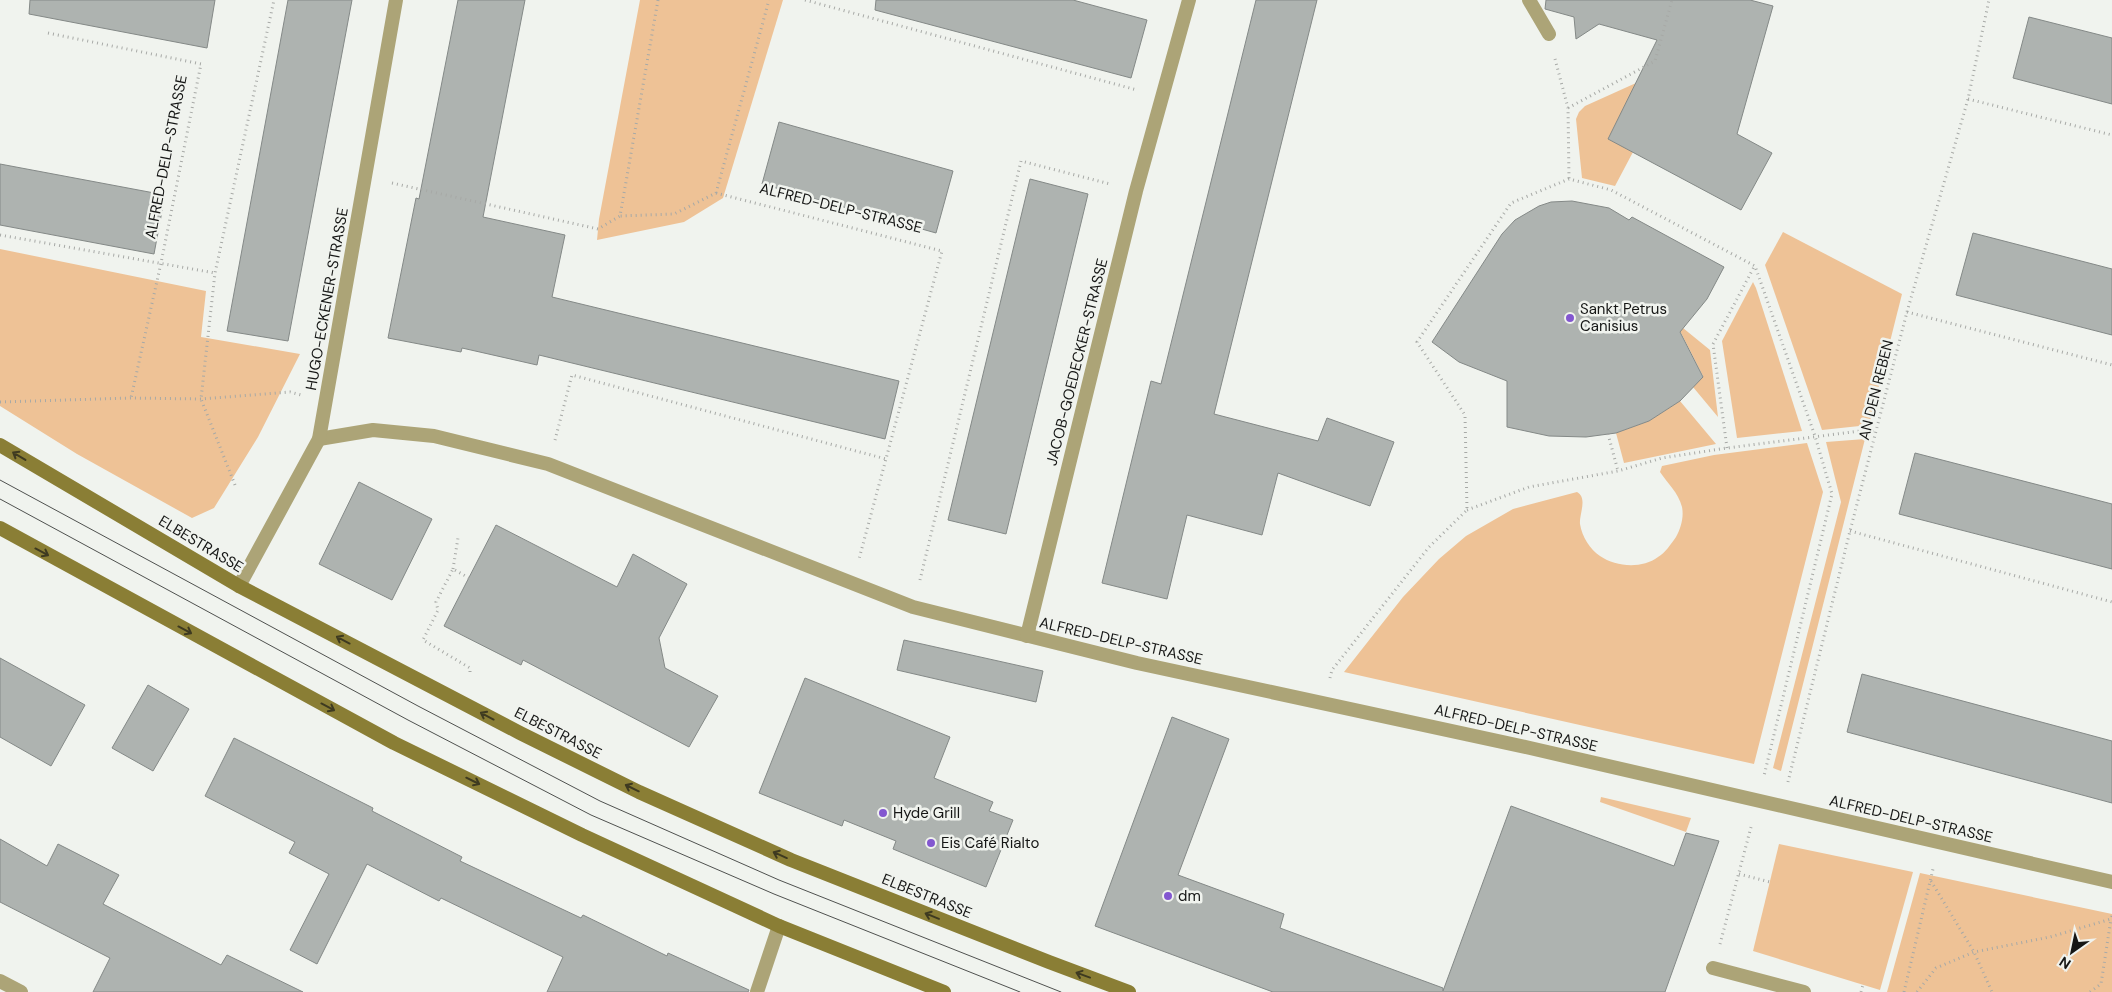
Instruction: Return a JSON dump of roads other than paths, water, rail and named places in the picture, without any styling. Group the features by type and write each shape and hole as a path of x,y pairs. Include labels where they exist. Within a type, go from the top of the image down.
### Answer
{"main road":[{"name":"ELBESTRASSE","path":"0,445 239,586 520,733 639,792 790,860 1129,992"},
{"path":"0,528 394,742 582,835 780,926 944,992"}],"street":[{"name":"HUGO-ECKENER-STRASSE","path":"239,586 319,439 396,0"},
{"name":"JACOB-GOEDECKER-STRASSE","path":"1028,636 1136,191 1188,0"},
{"path":"1530,0 1549,34"},
{"name":"ALFRED-DELP-STRASSE","path":"319,439 373,430 434,436 548,464 913,607 1137,664 1433,726 2112,882"},
{"path":"757,992 780,926"},
{"path":"1713,968 1804,992"},
{"path":"0,981 21,992"}],"tram line":[{"path":"0,480 418,706 600,801 779,880 1061,992"},
{"path":"0,499 408,720 591,815 774,894 1020,992"}],"place":[{"name":"Sankt Petrus Canisius","path":"1570,318"},
{"name":"Hyde Grill","path":"883,813"},
{"name":"Eis Café Rialto","path":"931,843"},
{"name":"dm","path":"1168,896"}]}
